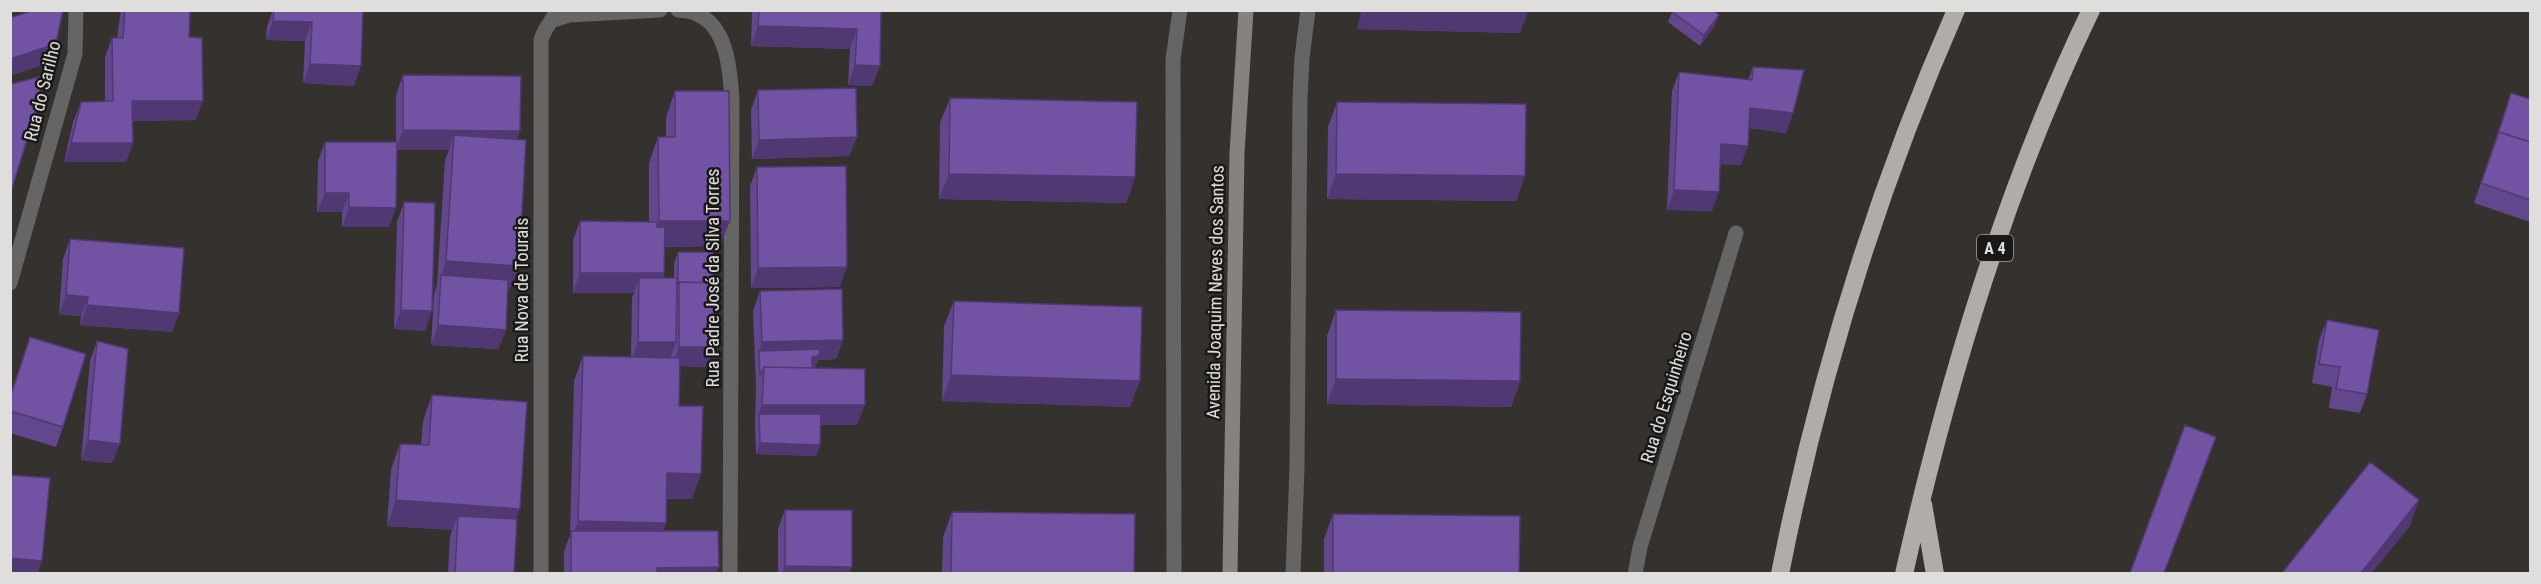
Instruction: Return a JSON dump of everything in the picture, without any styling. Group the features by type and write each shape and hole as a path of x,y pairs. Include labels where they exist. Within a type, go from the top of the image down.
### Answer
{"highway":[{"path":"1780,573 1817,415 1857,274 1912,116 1956,10"},
{"name":"A 4","path":"1904,573 1943,412 1996,242 2091,10"},
{"path":"1922,493 1935,573"}],"street":[{"name":"Rua do Sarilho","path":"10,283 75,54 76,10"},
{"path":"555,15 660,10"},
{"name":"Rua Padre José da Silva Torres","path":"678,10 697,14 711,24 723,44 730,69 732,111 730,573"},
{"path":"1174,573 1173,58 1180,10"},
{"name":"Avenida Joaquim Neves dos Santos","path":"1230,573 1237,153 1246,10"},
{"path":"1293,573 1297,468 1300,98 1308,10"},
{"name":"Rua Nova de Tourais","path":"540,573 541,40 544,29 555,15"},
{"name":"Rua do Esquinheiro","path":"1635,573 1640,547 1736,233"}],"building":[{"path":"33,10 63,10 56,44 10,59 10,18"},
{"path":"125,10 190,10 189,37 202,38 203,101 132,101 133,143 71,143 81,102 113,101 112,38 123,38"},
{"path":"274,10 363,11 361,66 310,64 312,22 273,21"},
{"path":"759,10 881,10 880,66 855,65 857,29 758,26"},
{"path":"1673,10 1713,10 1719,15 1704,35 1672,12"},
{"path":"1753,67 1804,70 1793,113 1750,108 1748,146 1721,144 1719,192 1674,190 1679,72 1752,80"},
{"path":"403,75 521,76 520,131 403,130"},
{"path":"43,76 37,107 10,195 10,84"},
{"path":"856,88 857,137 759,140 758,90"},
{"path":"675,91 729,91 730,221 659,221 658,137 675,137"},
{"path":"2511,93 2530,99 2530,142 2499,132 2496,140"},
{"path":"950,98 1137,102 1135,177 949,174"},
{"path":"1337,102 1526,104 1525,176 1336,174"},
{"path":"2499,132 2530,142 2530,200 2481,183"},
{"path":"454,135 526,140 519,266 446,261"},
{"path":"325,142 397,142 396,208 349,207 349,193 325,193"},
{"path":"846,166 847,267 758,268 757,167"},
{"path":"404,202 435,203 432,311 401,310"},
{"path":"580,221 657,222 657,227 665,227 664,273 580,273"},
{"path":"70,239 184,248 179,313 87,305 88,297 66,295"},
{"path":"678,252 713,252 714,283 679,282 678,285"},
{"path":"441,275 508,280 506,330 438,325"},
{"path":"639,278 677,278 676,342 638,342"},
{"path":"679,282 715,283 714,347 679,347"},
{"path":"842,289 843,340 762,342 760,291"},
{"path":"954,301 1142,307 1140,381 951,375"},
{"path":"1336,310 1521,312 1520,381 1336,379"},
{"path":"2327,320 2379,330 2367,394 2336,389 2340,367 2319,364"},
{"path":"30,337 86,354 63,427 10,411 10,398"},
{"path":"97,341 128,349 120,444 88,440"},
{"path":"820,349 819,356 812,357 812,368 764,367 760,376 759,351"},
{"path":"583,356 680,358 679,406 703,406 701,474 667,473 666,523 578,521"},
{"path":"764,367 865,369 865,405 762,405"},
{"path":"432,395 527,402 520,509 396,500 400,444 429,445"},
{"path":"759,414 821,414 820,445 760,443"},
{"path":"2185,425 2216,437 2164,573 2130,573"},
{"path":"2370,462 2419,500 2361,573 2282,573"},
{"path":"10,475 50,478 42,561 10,558"},
{"path":"785,510 852,510 852,567 785,566"},
{"path":"952,512 1135,514 1134,573 951,573"},
{"path":"1333,514 1520,516 1519,573 1333,573"},
{"path":"458,516 517,519 514,573 455,573"},
{"path":"571,531 718,531 719,567 657,568 657,573 571,573"}]}
